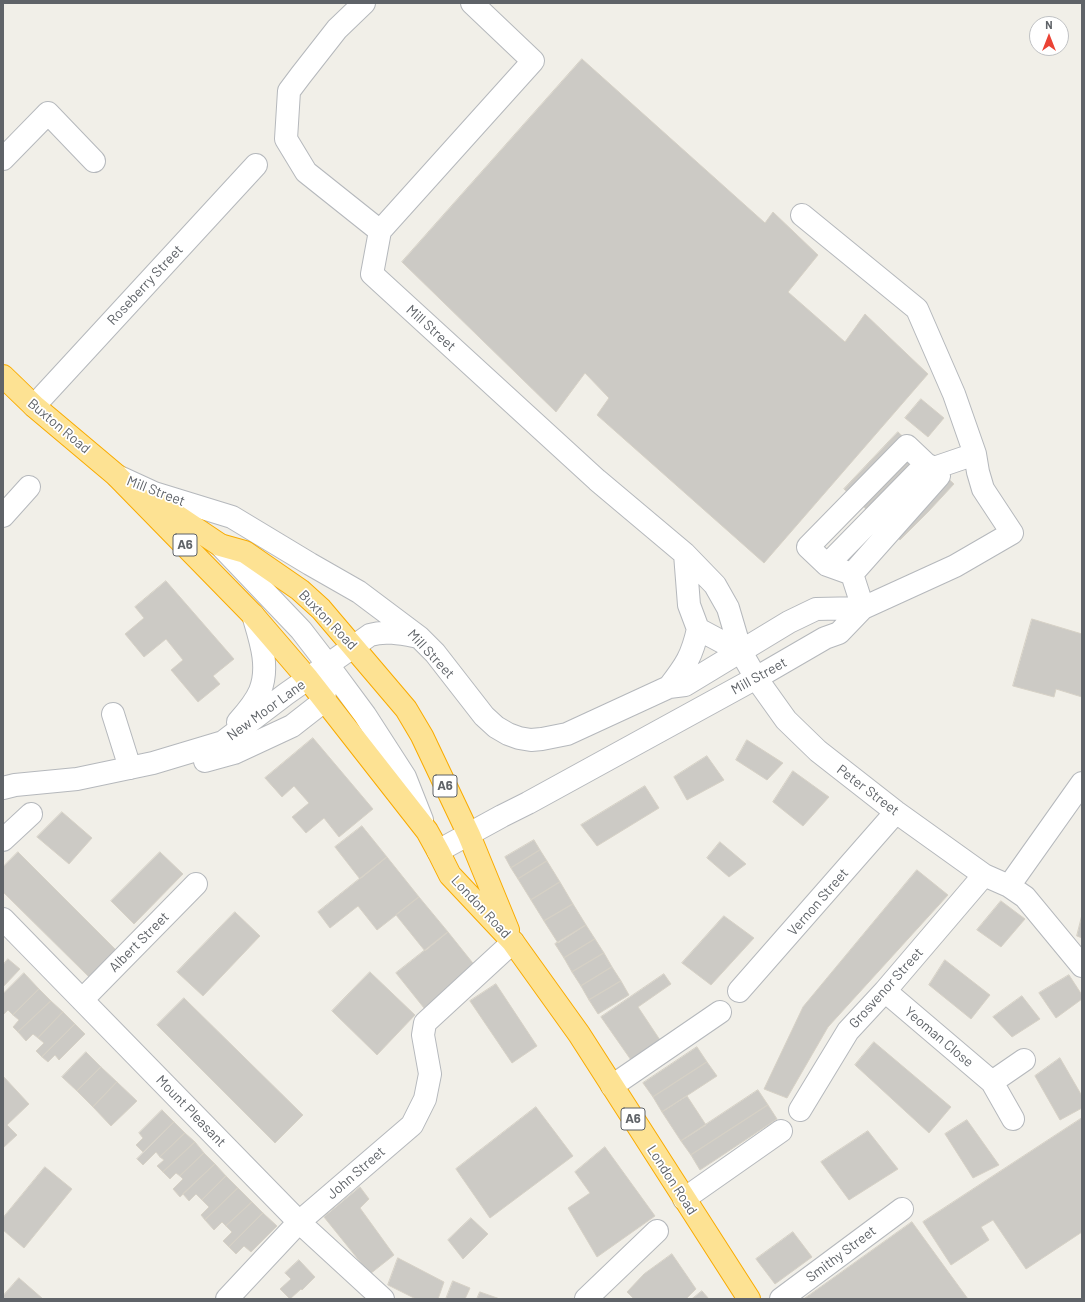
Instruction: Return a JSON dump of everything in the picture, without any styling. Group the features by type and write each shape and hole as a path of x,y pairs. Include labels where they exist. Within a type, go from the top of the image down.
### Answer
{"highway":[{"name":"Buxton Road","path":"3,376 34,406 116,475 253,615 349,730 427,831 438,851"},
{"name":"Buxton Road","path":"116,475 220,545 245,552 300,590 321,609 406,709 422,736 469,835"},
{"name":"London Road","path":"469,835 513,942"},
{"name":"London Road","path":"438,851 450,875 513,942 579,1034 749,1299"}],"street":[{"path":"364,3 337,29 290,91 286,139 306,172 380,231 533,61 472,3"},
{"path":"3,159 48,113 94,161"},
{"name":"Roseberry Street","path":"34,406 256,165"},
{"path":"802,215 917,309 954,394 975,454 930,466 827,565 852,574"},
{"name":"Mill Street","path":"380,231 372,274 597,480 685,554 719,591 728,608 741,652"},
{"name":"Mill Street","path":"438,851 756,678 825,638 839,632 863,608 955,566 1012,533 983,489 975,454"},
{"path":"852,574 939,476 930,466"},
{"name":"Mill Street","path":"116,475 154,493 232,517 359,592 420,637 435,653 484,716 496,727 519,738 531,740 567,734 669,687 685,685 789,622 816,609 863,608"},
{"path":"3,516 29,487"},
{"name":"A6","path":"220,545 301,630 365,715 405,777 427,831"},
{"path":"669,687 689,659 693,650 698,629 689,605 685,554"},
{"path":"852,574 863,608"},
{"path":"223,742 251,706 260,690 264,672 264,650 253,615"},
{"path":"698,629 741,652"},
{"name":"New Moor Lane","path":"3,788 14,785 77,779 154,763 223,742 286,694 370,635 377,633 401,634 420,637"},
{"name":"Peter Street","path":"741,652 756,678 786,720 818,751 896,812 984,875 1017,891"},
{"name":"New Moor Lane","path":"154,763 208,761 234,753 292,726 324,701 328,665"},
{"path":"114,714 130,768"},
{"path":"1082,783 1017,891 1082,966"},
{"name":"Vernon Street","path":"739,991 896,812"},
{"path":"3,840 31,814"},
{"name":"Grosvenor Street","path":"800,1110 848,1031 885,991 984,875"},
{"name":"Albert Street","path":"82,1000 196,884"},
{"name":"Mount Pleasant","path":"3,919 299,1222 383,1299"},
{"name":"John Street","path":"227,1299 299,1222 412,1125 425,1099 430,1074 423,1035 425,1023 513,942"},
{"name":"Yeoman Close","path":"885,991 992,1082 1013,1118"},
{"path":"612,1086 720,1012"},
{"path":"992,1082 1024,1060"},
{"path":"684,1199 781,1131"},
{"name":"Smithy Street","path":"781,1299 902,1209"},
{"path":"586,1299 657,1231"}],"building":[{"path":"582,59 765,223 773,212 818,255 788,292 845,342 865,314 928,374 764,563 597,415 609,398 585,373 556,412 402,262"},
{"path":"921,399 944,418 928,437 905,418"},
{"path":"898,432 954,484 900,540 844,489"},
{"path":"166,581 234,659 213,676 220,684 198,702 171,670 183,660 166,639 144,657 125,634 144,618 135,607"},
{"path":"1032,619 1082,634 1082,697 1056,689 1054,697 1013,686"},
{"path":"313,738 373,809 339,837 324,818 306,833 292,817 309,803 294,786 282,797 265,778"},
{"path":"747,740 783,763 767,780 736,760"},
{"path":"707,756 724,780 687,800 674,777"},
{"path":"793,771 829,797 803,826 773,802"},
{"path":"645,786 659,808 597,846 581,825"},
{"path":"62,812 92,838 69,864 37,837"},
{"path":"362,826 387,857 360,879 335,847"},
{"path":"534,840 540,850 511,868 505,857"},
{"path":"720,842 746,864 729,877 707,858"},
{"path":"540,850 547,861 518,879 511,868"},
{"path":"18,852 116,950 89,977 3,892 3,867"},
{"path":"160,852 183,874 134,924 111,901"},
{"path":"387,857 419,897 377,930 358,906 330,928 318,912"},
{"path":"547,861 560,882 531,900 518,879"},
{"path":"917,870 948,895 828,1027 787,1098 764,1089 803,1007"},
{"path":"560,882 573,904 544,921 531,900"},
{"path":"419,897 448,932 425,951 396,915"},
{"path":"1001,901 1025,919 1001,947 977,930"},
{"path":"573,904 586,925 558,943 544,921"},
{"path":"235,912 260,936 203,996 177,972"},
{"path":"1082,915 1082,938 1077,936"},
{"path":"724,916 754,938 711,985 682,963"},
{"path":"586,925 595,939 564,958 555,944"},
{"path":"448,932 476,967 424,1008 396,973"},
{"path":"595,939 604,953 572,972 564,958"},
{"path":"604,953 612,967 581,986 572,972"},
{"path":"8,959 20,969 3,987 3,965"},
{"path":"945,960 990,995 971,1019 929,985"},
{"path":"612,967 621,981 589,1000 581,986"},
{"path":"370,972 415,1015 377,1055 332,1011"},
{"path":"24,973 39,989 13,1015 8,1010 3,1015 3,994"},
{"path":"664,974 671,984 638,1007 660,1040 631,1060 601,1017"},
{"path":"1069,975 1082,995 1082,999 1056,1018 1039,993"},
{"path":"621,981 629,995 598,1014 589,1000"},
{"path":"496,984 537,1046 512,1063 470,1001"},
{"path":"39,989 51,1001 18,1032 13,1027 19,1020 13,1015"},
{"path":"1022,996 1040,1019 1012,1037 993,1017"},
{"path":"184,998 303,1115 275,1143 157,1025"},
{"path":"51,1001 63,1012 38,1038 33,1034 26,1041 18,1032"},
{"path":"63,1012 75,1024 42,1057 36,1051 44,1043 38,1038"},
{"path":"75,1024 85,1034 59,1060 55,1055 48,1062 42,1057"},
{"path":"874,1042 951,1107 929,1133 855,1065"},
{"path":"697,1047 707,1062 653,1097 643,1083"},
{"path":"86,1052 101,1067 77,1091 62,1077"},
{"path":"1060,1058 1082,1096 1082,1108 1060,1120 1035,1076"},
{"path":"707,1062 717,1076 662,1112 653,1097"},
{"path":"101,1067 117,1082 93,1107 77,1091"},
{"path":"3,1076 29,1104 7,1125 17,1135 3,1148"},
{"path":"117,1082 137,1101 111,1126 93,1107"},
{"path":"758,1090 768,1105 691,1155 681,1141"},
{"path":"687,1096 706,1125 681,1141 662,1112"},
{"path":"768,1105 777,1119 700,1170 691,1155"},
{"path":"536,1107 573,1156 490,1218 456,1169"},
{"path":"162,1110 174,1122 143,1152 136,1145 143,1138 139,1133"},
{"path":"1082,1118 1082,1232 1026,1269 993,1220 981,1227 989,1240 951,1265 923,1222"},
{"path":"967,1120 999,1165 973,1178 945,1134"},
{"path":"174,1122 185,1133 160,1157 156,1152 143,1165 137,1159"},
{"path":"868,1131 898,1169 849,1200 821,1162"},
{"path":"185,1133 195,1142 163,1172 157,1166 164,1160 160,1157"},
{"path":"195,1142 204,1153 180,1176 176,1173 170,1179 163,1172"},
{"path":"605,1147 655,1216 597,1257 568,1208 590,1193 575,1172"},
{"path":"204,1153 215,1164 180,1197 173,1189 183,1179 180,1176"},
{"path":"215,1164 226,1176 202,1200 196,1194 189,1201 183,1194"},
{"path":"45,1167 72,1189 24,1248 3,1230 3,1218"},
{"path":"226,1176 238,1188 205,1220 201,1215 209,1207 202,1200"},
{"path":"360,1187 369,1199 360,1208 394,1255 370,1274 324,1217"},
{"path":"238,1188 252,1202 226,1226 222,1222 214,1230 205,1220"},
{"path":"252,1202 263,1213 229,1247 223,1241 232,1232 226,1226"},
{"path":"263,1213 277,1226 251,1252 244,1246 236,1254 229,1247"},
{"path":"471,1218 488,1234 463,1259 448,1240"},
{"path":"912,1222 968,1299 804,1299"},
{"path":"793,1232 812,1257 775,1284 756,1259"},
{"path":"672,1254 696,1289 686,1299 634,1299 627,1292 644,1274"},
{"path":"398,1258 444,1282 438,1299 416,1299 388,1285"},
{"path":"299,1260 315,1277 290,1299 280,1289 291,1279 285,1273"},
{"path":"19,1278 43,1299 3,1299 3,1296"},
{"path":"453,1281 470,1288 465,1299 446,1299"},
{"path":"702,1291 709,1299 692,1299"},
{"path":"480,1292 500,1299 477,1299"}]}
